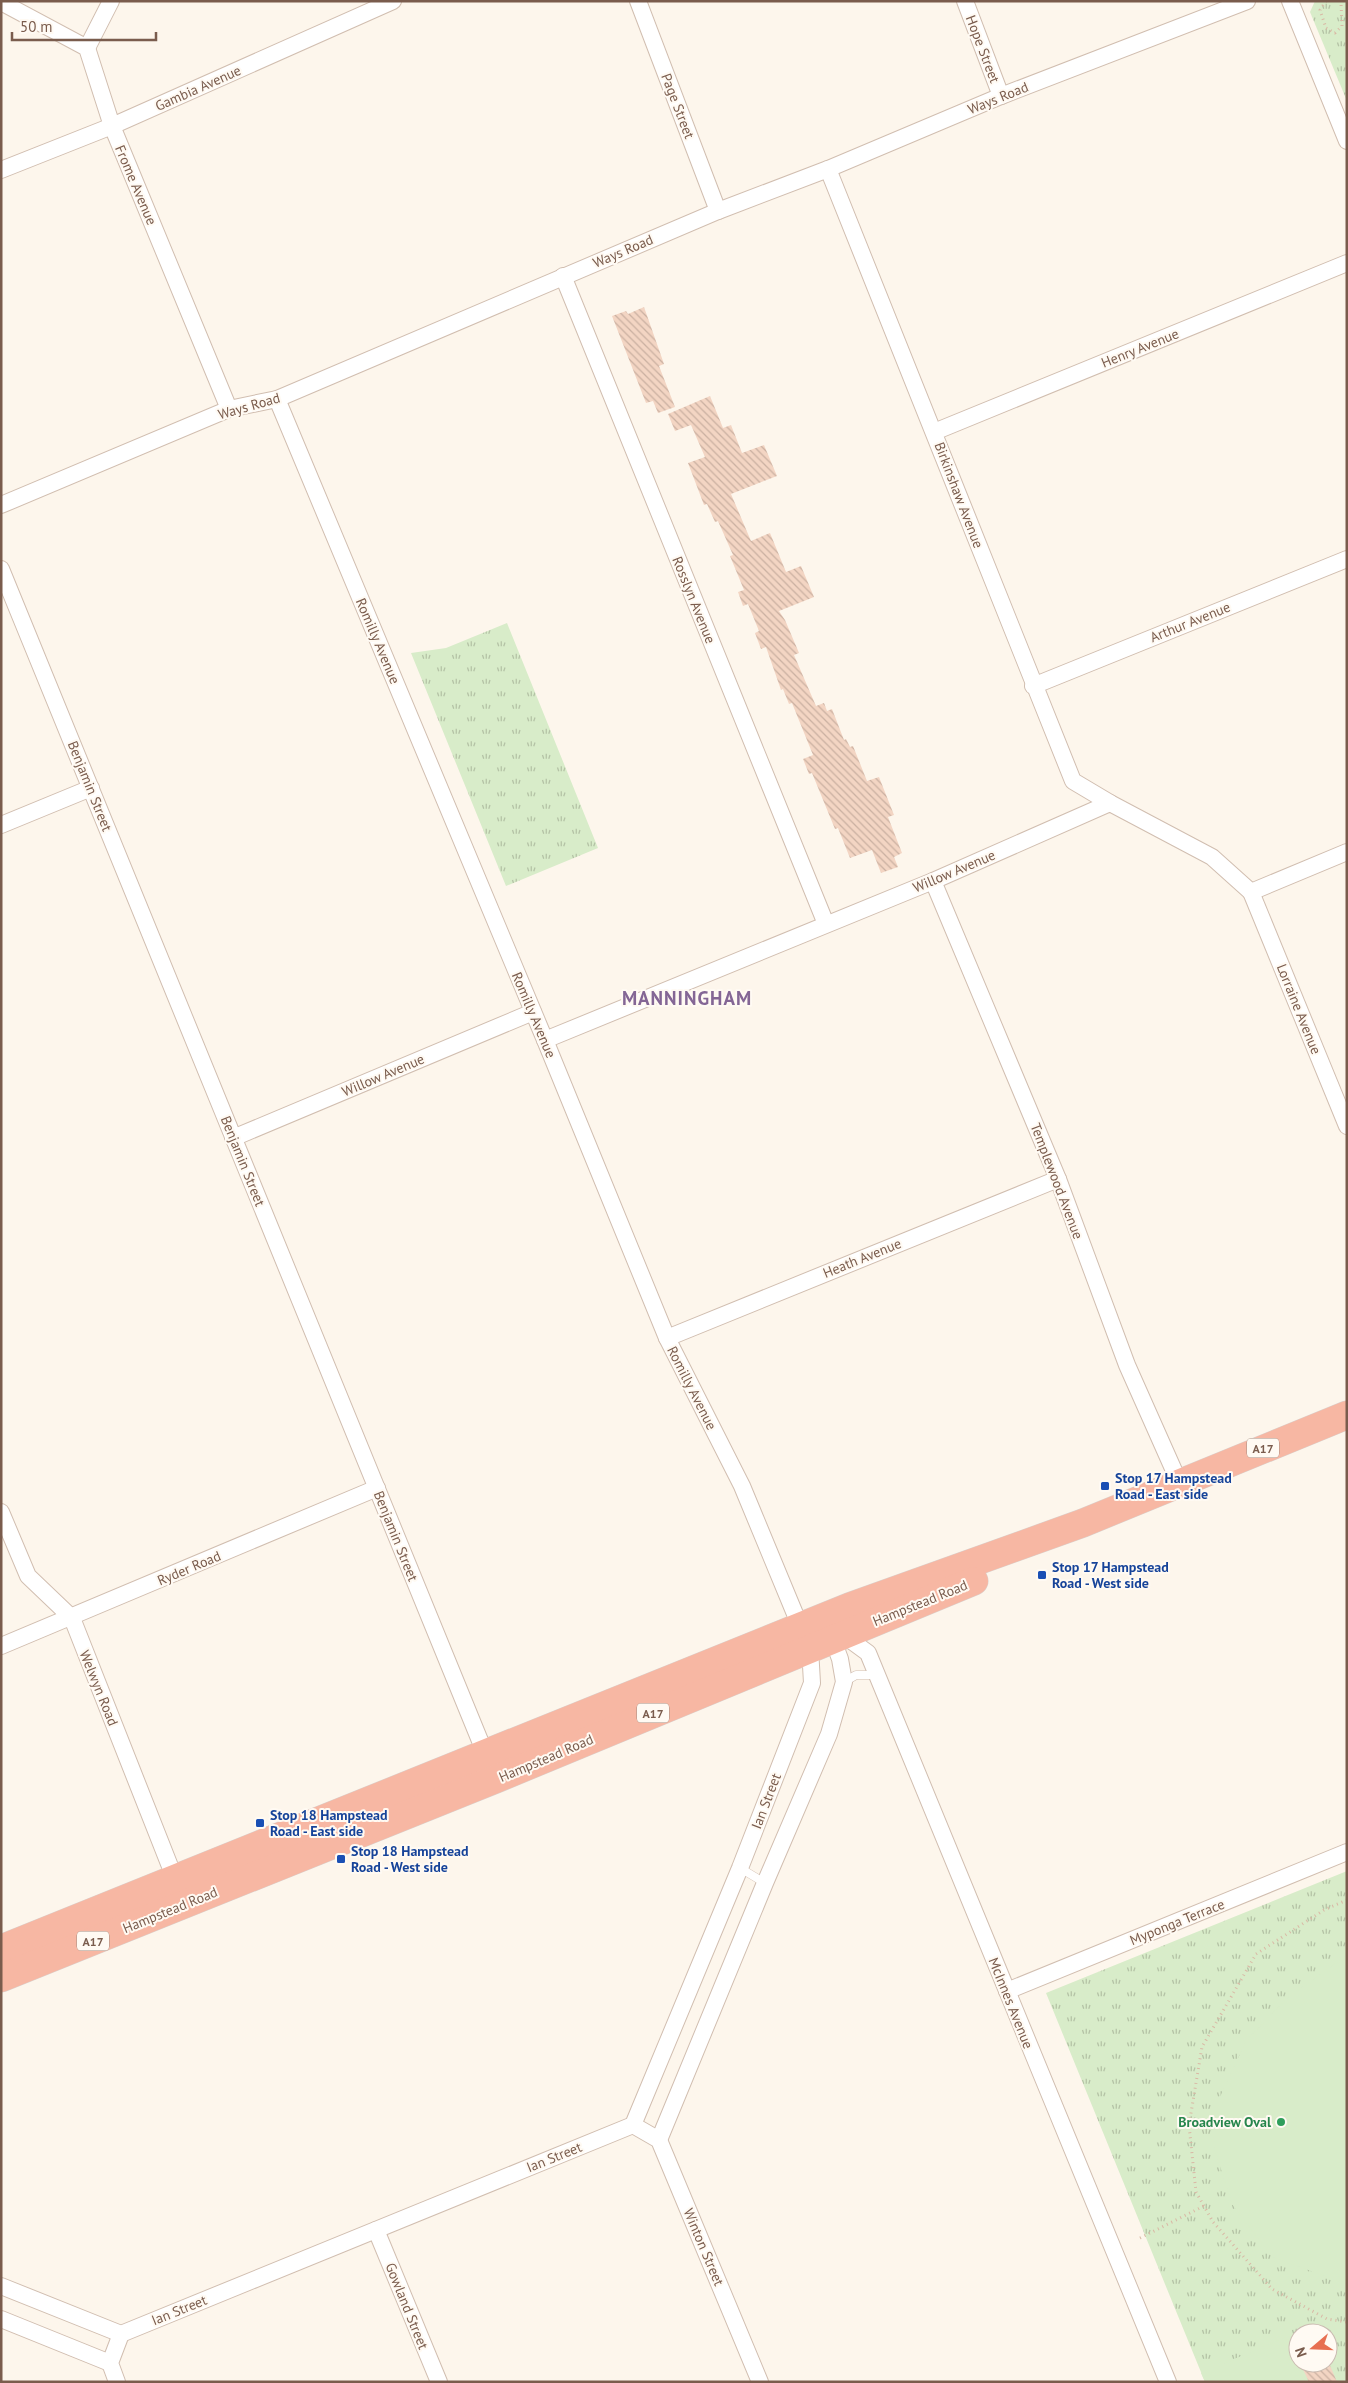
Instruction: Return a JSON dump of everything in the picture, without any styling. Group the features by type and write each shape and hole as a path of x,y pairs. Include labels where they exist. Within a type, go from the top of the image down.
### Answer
{"highway":[{"name":"Hampstead Road","path":"1,1978 496,1779 821,1637 849,1607 1083,1523 1179,1482 1347,1415"},
{"name":"Hampstead Road","path":"1,1949 485,1753 821,1637 1011,1566 1083,1523"},
{"path":"821,1637 849,1607"},
{"path":"485,1753 496,1779"},
{"path":"175,1879 185,1904"}],"street":[{"path":"1,2 87,48 111,1"},
{"name":"Gambia Avenue","path":"1,170 112,126 393,1"},
{"name":"Page Street","path":"638,1 718,211"},
{"name":"Hope Street","path":"964,1 1001,96"},
{"name":"Ways Road","path":"1,505 229,409 277,399 718,211 828,169 1001,96 1247,1"},
{"path":"1290,1 1347,141"},
{"name":"Frome Avenue","path":"87,48 112,126 229,409"},
{"name":"Birkinshaw Avenue","path":"828,169 934,432 1033,686 1073,781 1110,803"},
{"name":"Henry Avenue","path":"934,432 1347,264"},
{"name":"Rosslyn Avenue","path":"563,276 826,924"},
{"name":"Romilly Avenue","path":"277,399 545,1040 667,1338 821,1637"},
{"name":"Arthur Avenue","path":"1033,686 1347,559"},
{"name":"Benjamin Street","path":"1,568 485,1753"},
{"path":"1,825 91,788"},
{"path":"1110,803 1212,858 1251,892 1347,852"},
{"name":"Willow Avenue","path":"545,1040 933,881 1110,803"},
{"name":"Templewood Avenue","path":"933,881 1058,1179 1114,1332 1179,1482"},
{"name":"Lorraine Avenue","path":"1251,892 1346,1124"},
{"name":"Willow Avenue","path":"234,1138 533,1012"},
{"name":"Heath Avenue","path":"667,1338 1058,1179"},
{"name":"Ryder Road","path":"1,1646 72,1618 377,1488"},
{"name":"Welwyn Road","path":"1,1512 28,1576 72,1618 175,1879"},
{"path":"633,2125 659,2140 829,1734 844,1682 840,1659 821,1637"},
{"name":"McInnes Avenue","path":"821,1637 868,1653 1168,2382"},
{"name":"Ian Street","path":"121,2334 633,2125 740,1868 812,1683 821,1637"},
{"name":"Myponga Terrace","path":"1007,1991 1347,1852"},
{"name":"Winton Street","path":"659,2140 760,2382"},
{"name":"Gowland Street","path":"376,2230 439,2382"},
{"path":"1,2286 121,2334 110,2363 117,2382"},
{"path":"1,2320 110,2363"}],"lane":[{"path":"844,1682 856,1675 877,1675"},
{"path":"740,1868 765,1883"}],"path":[{"path":"1326,1 1320,10 1322,20 1326,28 1335,33 1342,26 1341,2"},
{"path":"1347,1900 1324,1910 1256,1954 1202,2047 1189,2125 1196,2192 1213,2222 1272,2289 1327,2319 1347,2322"},
{"path":"1140,2238 1204,2206"}],"green space":[{"path":"1315,1 1347,1 1347,101 1310,12"},
{"path":"507,623 598,848 506,886 411,653 446,648"},
{"path":"1347,1871 1347,2382 1205,2382 1046,1993"},
{"name":"Broadview Oval","path":"1347,1955 1347,2284 1272,2257 1232,2204 1213,2144 1219,2099 1246,2041 1286,1999"},
{"path":"1286,2337 1288,2342 1288,2373 1301,2373 1305,2382 1205,2382 1201,2373"}],"building":[{"path":"644,307 664,364 659,366 675,407 658,413 653,401 646,403 612,316 626,311 628,314"},
{"path":"710,396 723,428 731,425 742,453 764,445 777,476 731,494 751,541 770,533 786,572 801,566 814,597 779,611 785,620 799,653 794,655 816,706 824,703 827,711 832,709 844,740 846,739 850,747 853,746 867,781 879,777 894,815 888,817 902,853 894,857 898,867 881,873 872,850 850,858 838,828 835,829 812,773 809,774 803,759 813,755 792,703 789,704 783,689 781,690 766,647 761,649 755,633 759,631 748,604 743,606 738,592 744,590 730,556 733,555 718,521 715,522 707,504 704,505 688,463 705,457 691,425 675,431 668,414"},
{"path":"1305,2373 1333,2373 1337,2382 1309,2382"}],"place":[{"name":"Stop 17 Hampstead Road - East side","path":"1105,1486"},
{"name":"Stop 17 Hampstead Road - West side","path":"1042,1575"},
{"name":"Stop 18 Hampstead Road - East side","path":"260,1823"},
{"name":"Stop 18 Hampstead Road - West side","path":"341,1859"},
{"name":"Broadview Oval","path":"1281,2122"}],"district":[{"name":"MANNINGHAM","path":"687,998"}]}
